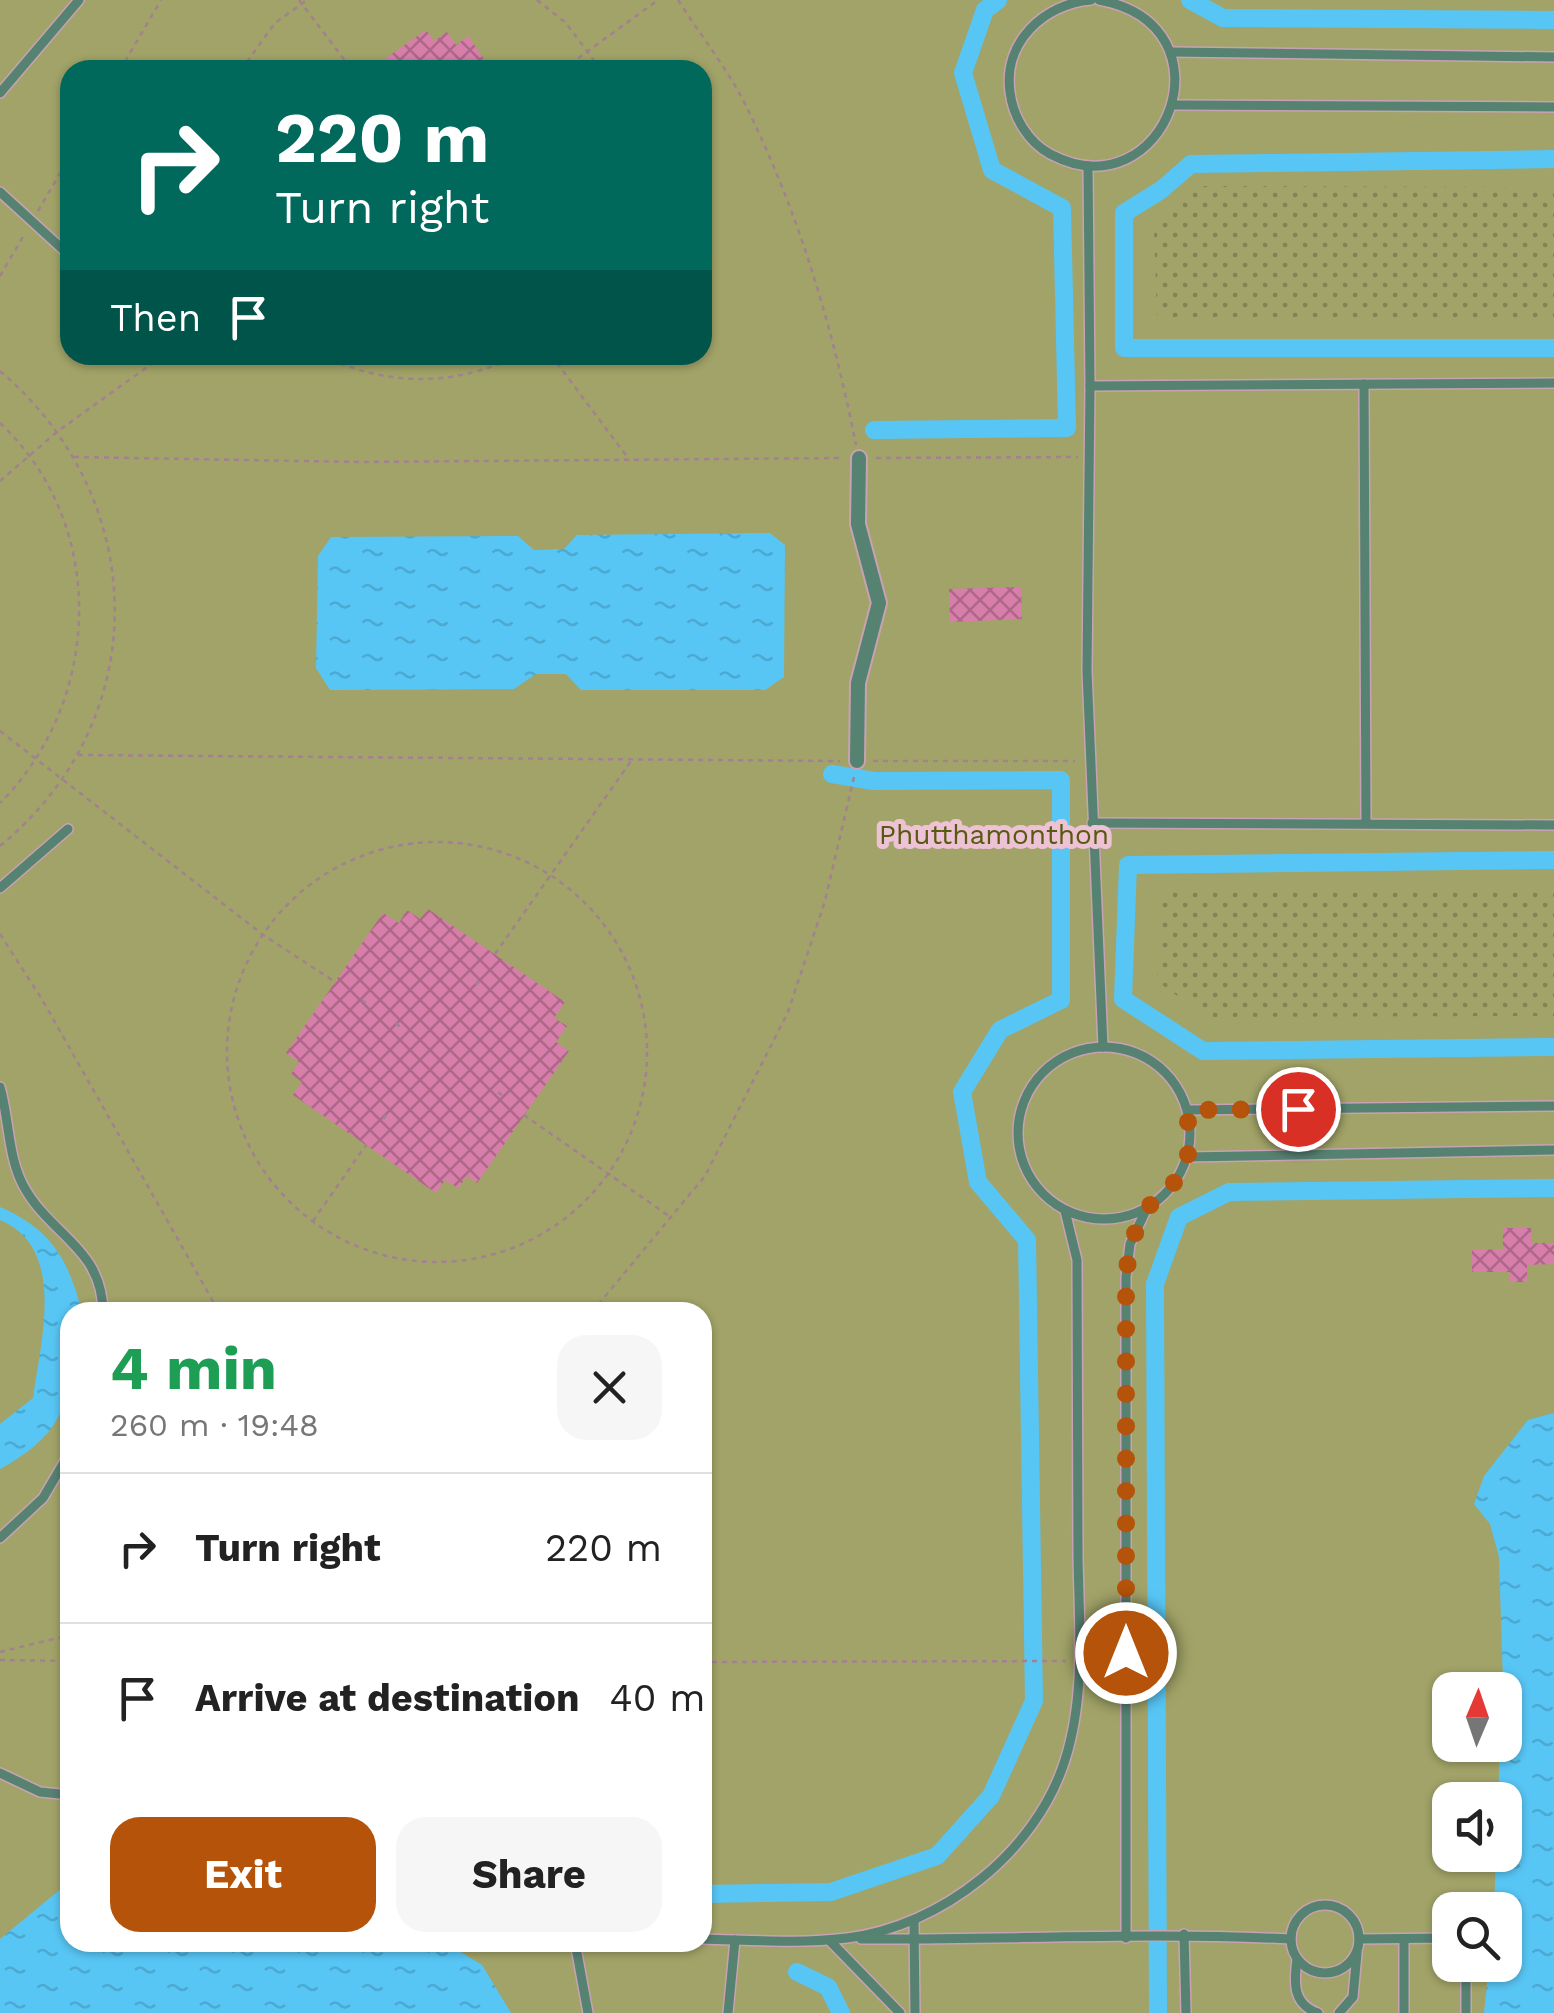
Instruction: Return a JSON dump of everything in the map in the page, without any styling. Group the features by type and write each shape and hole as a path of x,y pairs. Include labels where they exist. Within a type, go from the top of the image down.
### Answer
{"street":[{"path":"857,761 858,683 879,603 858,524 858,458"}],"lane":[{"path":"0,93 79,0"},
{"path":"1091,0 1074,1 1052,10 1018,44 1009,90 1014,113 1044,150 1064,161 1088,166 1132,156 1150,143 1173,105 1176,78 1170,52 1149,22 1118,2 1099,0"},
{"path":"1170,52 1554,57"},
{"path":"1173,105 1554,107"},
{"path":"1088,166 1087,671 1103,1046"},
{"path":"0,192 60,247"},
{"path":"1090,386 1554,383"},
{"path":"1364,384 1366,823"},
{"path":"1092,824 1554,824"},
{"path":"0,888 68,829"},
{"path":"1126,1938 1126,1277 1130,1244 1147,1208 1179,1178 1188,1157 1188,1110 1170,1077 1156,1064 1122,1048 1078,1050 1054,1062 1035,1080 1020,1114 1019,1152 1028,1176 1044,1196 1065,1211 1107,1220 1147,1208"},
{"path":"0,1087 21,1182 33,1202 89,1258 101,1284 102,1302"},
{"path":"1188,1110 1554,1106"},
{"path":"1188,1157 1554,1150"},
{"path":"848,1938 914,1920 952,1901 983,1876 1025,1834 1049,1798 1065,1760 1073,1724 1078,1661 1078,1260 1065,1211"},
{"path":"0,1538 44,1498 60,1470"},
{"path":"0,1772 40,1792 60,1793"},
{"path":"1318,2013 1303,2005 1296,1993 1297,1959 1291,1939 1299,1917 1308,1910 1331,1906 1351,1918 1358,1944 1354,1998 1339,2013"},
{"path":"914,1920 915,2013"},
{"path":"1184,1934 1186,2013"},
{"path":"712,1939 1126,1938 1184,1934 1291,1939"},
{"path":"1358,1944 1432,1938"},
{"path":"829,1939 900,2013"},
{"path":"1404,1939 1404,2013"},
{"path":"728,2013 735,1940"},
{"path":"1297,1959 1324,1973 1345,1967 1358,1944"},
{"path":"578,1952 588,2013"},
{"path":"1466,1982 1466,2013"}],"path":[{"path":"126,60 161,0"},
{"path":"248,60 276,23 307,0"},
{"path":"537,0 566,22 594,60"},
{"path":"575,60 658,0"},
{"path":"678,0 747,107 794,216 836,343 858,458"},
{"path":"300,2 344,60"},
{"path":"0,480 58,431 150,365"},
{"path":"341,365 409,380 486,370 497,365"},
{"path":"559,365 628,459"},
{"path":"0,371 58,431 74,457 104,529 116,606 106,682 78,755 61,782 0,846"},
{"path":"0,422 29,456 66,526 80,606 70,687 36,760 0,803"},
{"path":"74,457 362,462 1090,456"},
{"path":"0,731 262,934 335,982"},
{"path":"78,755 1092,761"},
{"path":"494,954 632,759"},
{"path":"600,1302 705,1176 788,1012 825,900 857,761"},
{"path":"426,842 490,848 550,874 594,911 616,942 626,958 645,1012 648,1069 636,1124 610,1175 572,1215 540,1235 524,1244 471,1260 415,1262 361,1249 312,1222 266,1176 236,1120 225,1056 234,992 262,934 306,887 362,855 426,842"},
{"path":"0,934 43,1002 213,1302"},
{"path":"476,985 480,979"},
{"path":"362,1000 367,1004"},
{"path":"396,1023 400,1028"},
{"path":"498,1092 504,1097"},
{"path":"383,1119 389,1112"},
{"path":"524,1115 670,1217"},
{"path":"312,1222 366,1145"},
{"path":"0,1652 60,1637"},
{"path":"0,1660 60,1661"},
{"path":"712,1662 1078,1661"}],"green space":[{"name":"Phutthamonthon","path":"0,0 1554,0 1554,2013 0,2013"},
{"path":"1199,186 1554,187 1554,318 1157,317 1154,228"},
{"path":"1159,889 1554,889 1554,1016 1206,1017 1157,981"}],"water":[{"path":"770,533 785,545 784,677 765,690 581,690 566,674 536,674 514,689 330,690 316,668 318,556 331,537 518,536 534,550 564,549 577,535"},
{"path":"0,1207 45,1236 64,1262 79,1302 60,1302 60,1412 56,1421 43,1438 0,1469 0,1424 33,1398 45,1299 35,1252 21,1233 0,1220"},
{"path":"1554,1413 1554,2013 1484,2013 1487,1982 1522,1982 1522,1892 1495,1892 1495,1872 1522,1872 1522,1782 1499,1782 1499,1762 1522,1762 1522,1672 1503,1672 1499,1557 1490,1524 1474,1504 1484,1476 1528,1420"},
{"path":"60,1890 60,1952 461,1952 482,1965 511,2013 0,2013 0,1939"}],"building":[{"path":"426,30 434,41 447,32 456,45 468,36 485,60 383,60"},
{"path":"1021,587 1022,619 950,622 949,589"},
{"path":"428,909 565,1002 554,1018 567,1026 556,1042 569,1051 477,1183 467,1176 458,1188 445,1180 436,1193 293,1095 302,1082 291,1074 299,1062 286,1053 383,913 399,923 407,910 420,919"},
{"path":"1503,1228 1531,1228 1531,1243 1554,1243 1554,1264 1527,1265 1527,1282 1510,1282 1510,1272 1472,1272 1472,1250 1503,1249"}],"waterway":[{"path":"874,430 1067,428 1062,208 992,170 963,73 985,10 998,0"},
{"path":"1190,0 1223,18 1554,20"},
{"path":"1554,159 1191,164 1161,190 1124,213 1124,348 1554,348"},
{"path":"712,1894 831,1892 937,1856 991,1796 1034,1701 1027,1240 978,1182 962,1092 1000,1030 1061,1000 1061,780 874,781 832,774"},
{"path":"1554,860 1128,865 1123,999 1203,1051 1554,1047"},
{"path":"1158,2013 1155,1284 1179,1217 1229,1192 1554,1188"},
{"path":"797,1972 828,1987 841,2013"}],"route":[{"path":"1126,1653 1126,1277 1130,1244 1147,1208 1179,1178 1188,1157 1188,1110 1298,1109"}]}
